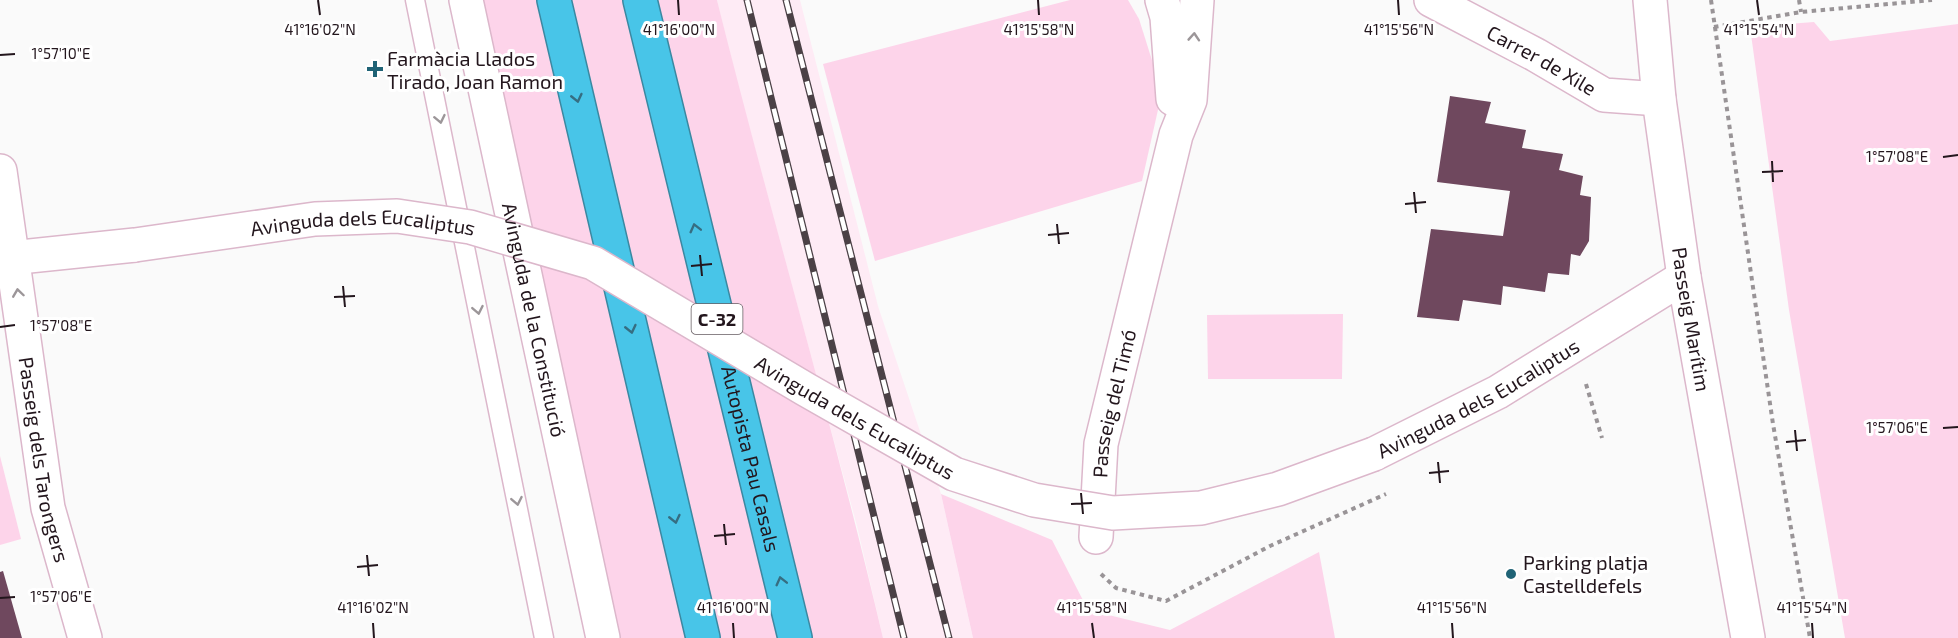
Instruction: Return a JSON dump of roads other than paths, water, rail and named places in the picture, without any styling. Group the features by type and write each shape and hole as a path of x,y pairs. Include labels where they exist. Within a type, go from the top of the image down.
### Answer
{"highway":[{"path":"555,0 703,638"},
{"name":"Autopista Pau Casals","path":"640,0 795,638"}],"street":[{"name":"Avinguda de la Constitució","path":"466,0 603,638"},
{"name":"Passeig del Timó","path":"1162,0 1167,16 1176,135"},
{"name":"Passeig del Timó","path":"1096,537 1101,444 1176,135 1190,100 1197,0"},
{"name":"Carrer de Xile","path":"1431,0 1536,55 1604,95 1659,99"},
{"name":"Passeig Marítim","path":"1650,0 1659,99 1684,277 1748,638"},
{"name":"Passeig dels Tarongers","path":"0,171 6,259 48,508 86,638"},
{"name":"Avinguda dels Eucaliptus","path":"6,259 135,245 315,219 397,216 470,227 593,263 805,389 954,474 1034,500 1113,513 1201,508 1278,489 1374,454 1498,392 1684,277"}],"lane":[{"path":"415,0 544,638"}],"railway":[{"path":"747,0 904,638"},
{"path":"786,0 949,638"}],"place":[{"name":"Farmàcia Llados Tirado, Joan Ramon","path":"375,69"},
{"name":"Parking platja Castelldefels","path":"1511,574"}]}
